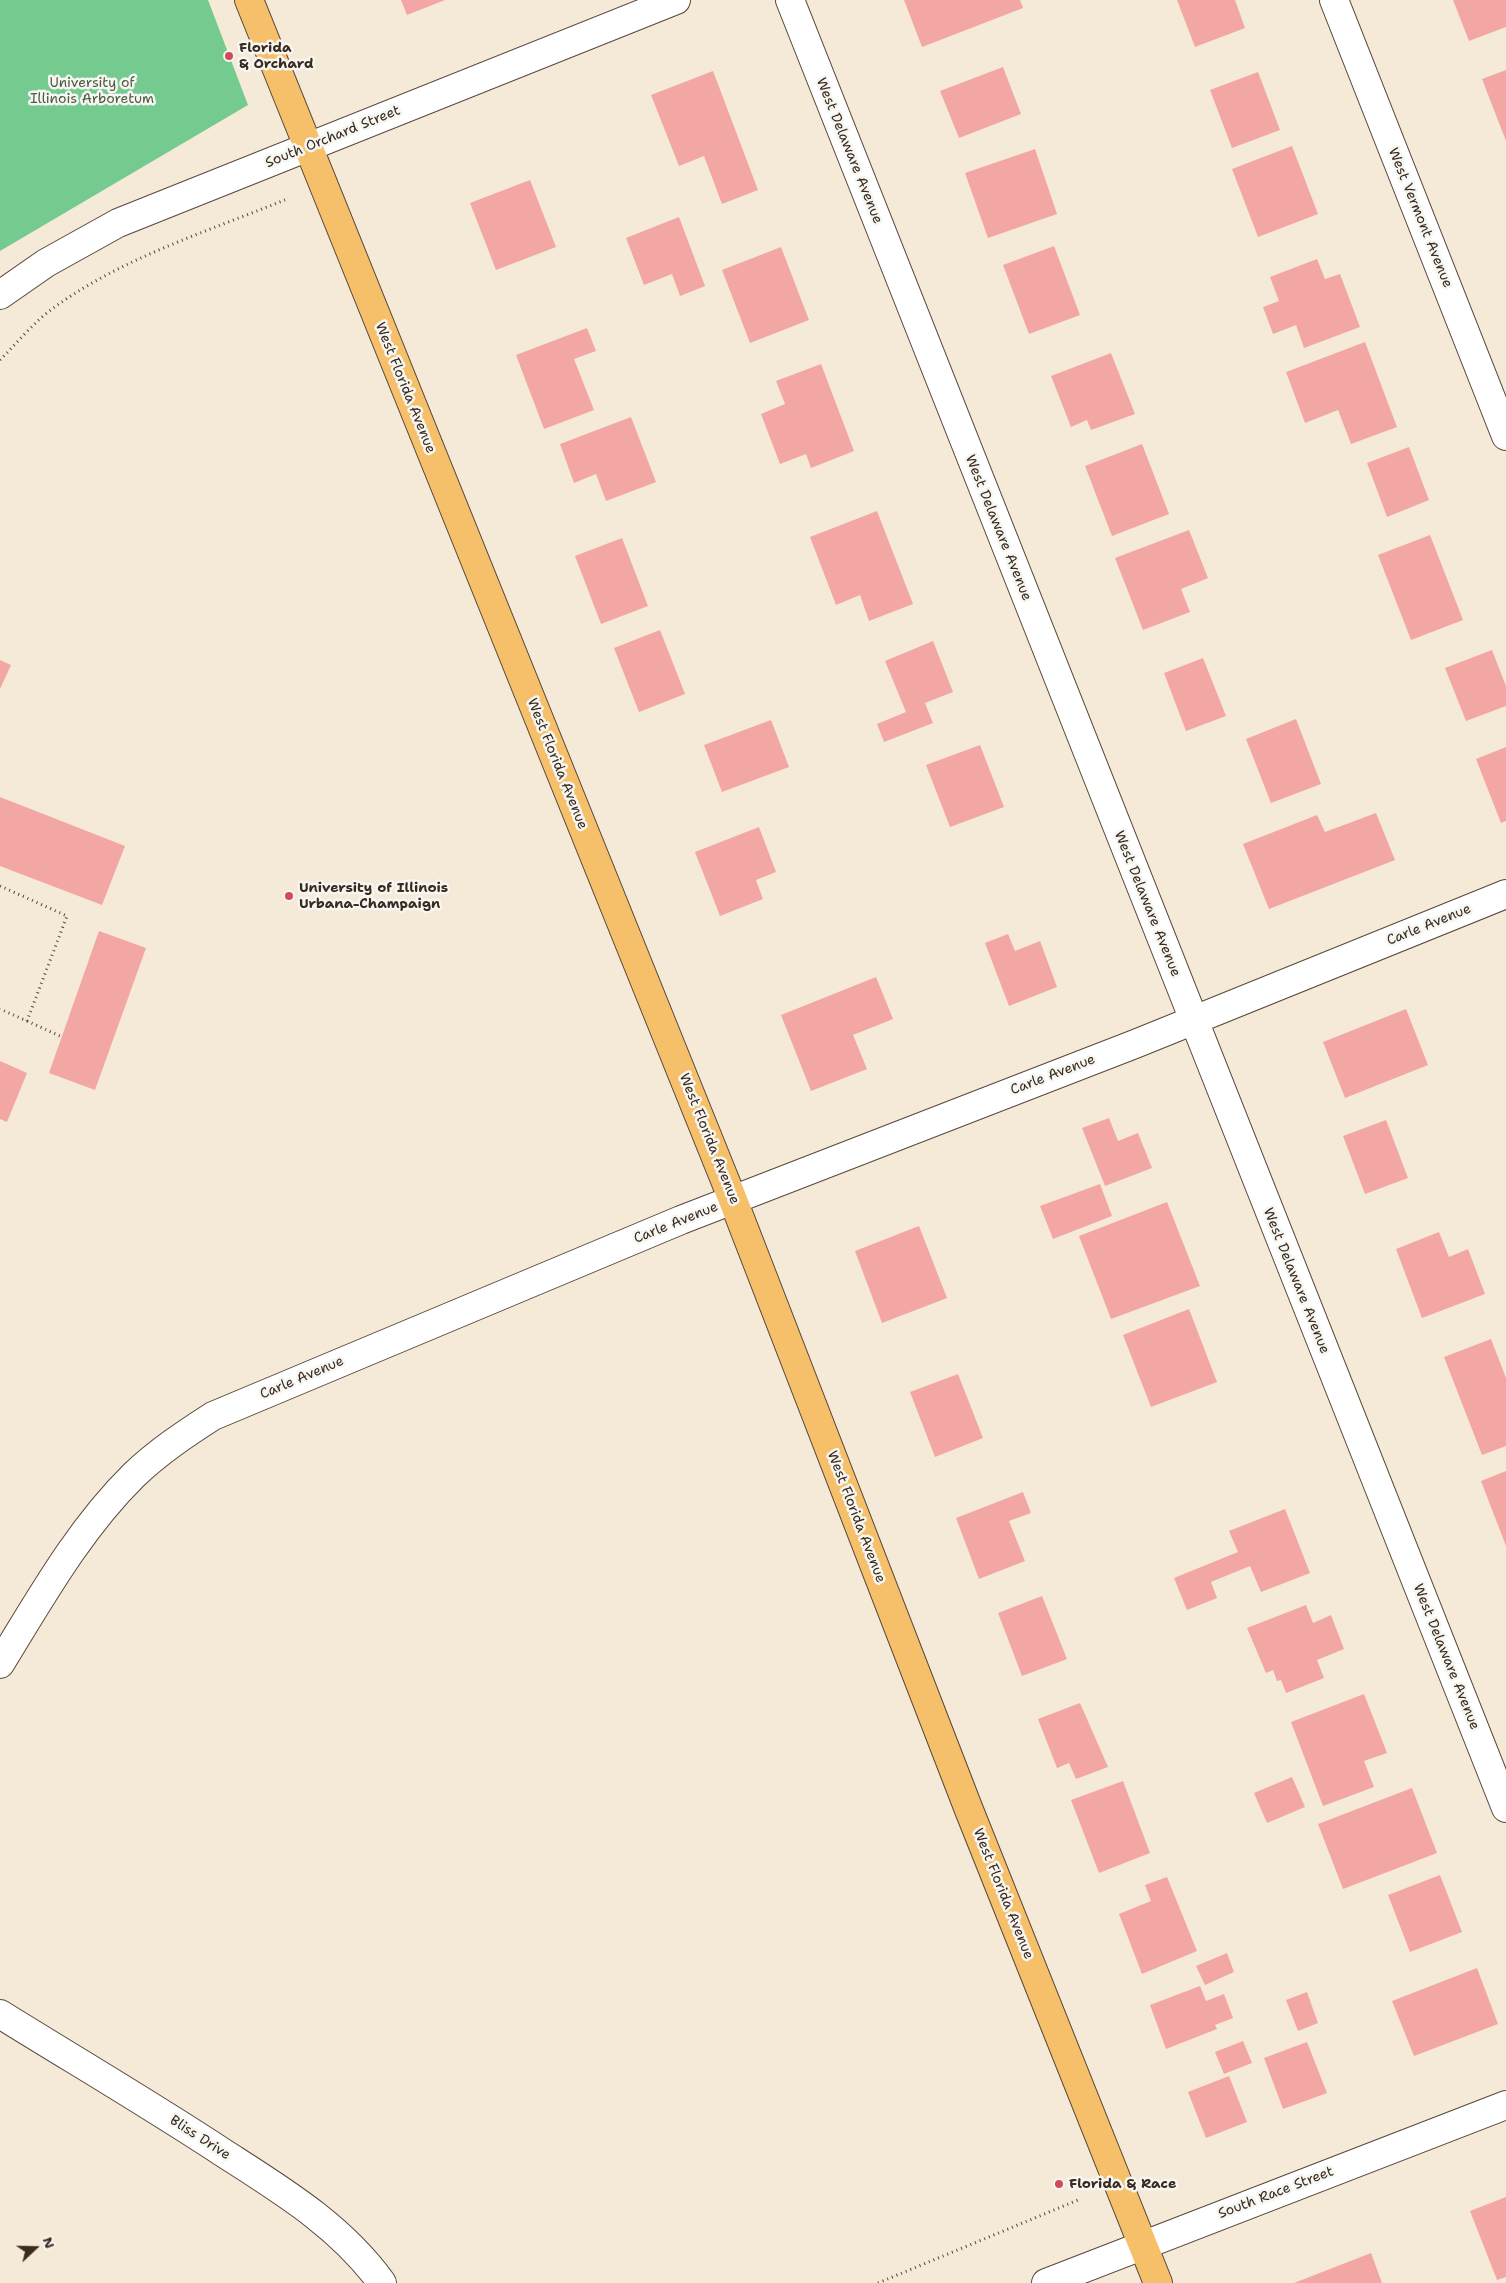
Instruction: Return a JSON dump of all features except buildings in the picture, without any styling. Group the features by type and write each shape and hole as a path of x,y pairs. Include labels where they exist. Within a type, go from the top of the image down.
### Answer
{"main road":[{"name":"West Florida Avenue","path":"249,0 733,1200 973,1820 1158,2283"}],"street":[{"name":"South Orchard Street","path":"0,295 46,263 118,223 676,0"},
{"name":"West Delaware Avenue","path":"790,0 1506,1808"},
{"name":"West Vermont Avenue","path":"1334,0 1506,436"},
{"name":"Carle Avenue","path":"0,1664 51,1582 104,1508 134,1475 169,1445 213,1416 681,1220 1193,1020 1506,894"},
{"name":"Bliss Drive","path":"0,2014 172,2119 307,2207 339,2234 370,2267 382,2283"},
{"name":"South Race Street","path":"1046,2283 1506,2105"}],"path":[{"path":"0,360 50,310 120,267 288,199"},
{"path":"0,886 67,916 27,1021"},
{"path":"0,1009 62,1037"},
{"path":"878,2283 1078,2200"}],"green space":[{"name":"University of Illinois Arboretum","path":"0,0 208,0 248,105 0,251"}],"place":[{"name":"Florida & Orchard","path":"229,56"},
{"name":"University of Illinois Urbana-Champaign","path":"289,896"},
{"name":"Florida & Race","path":"1059,2184"}]}
